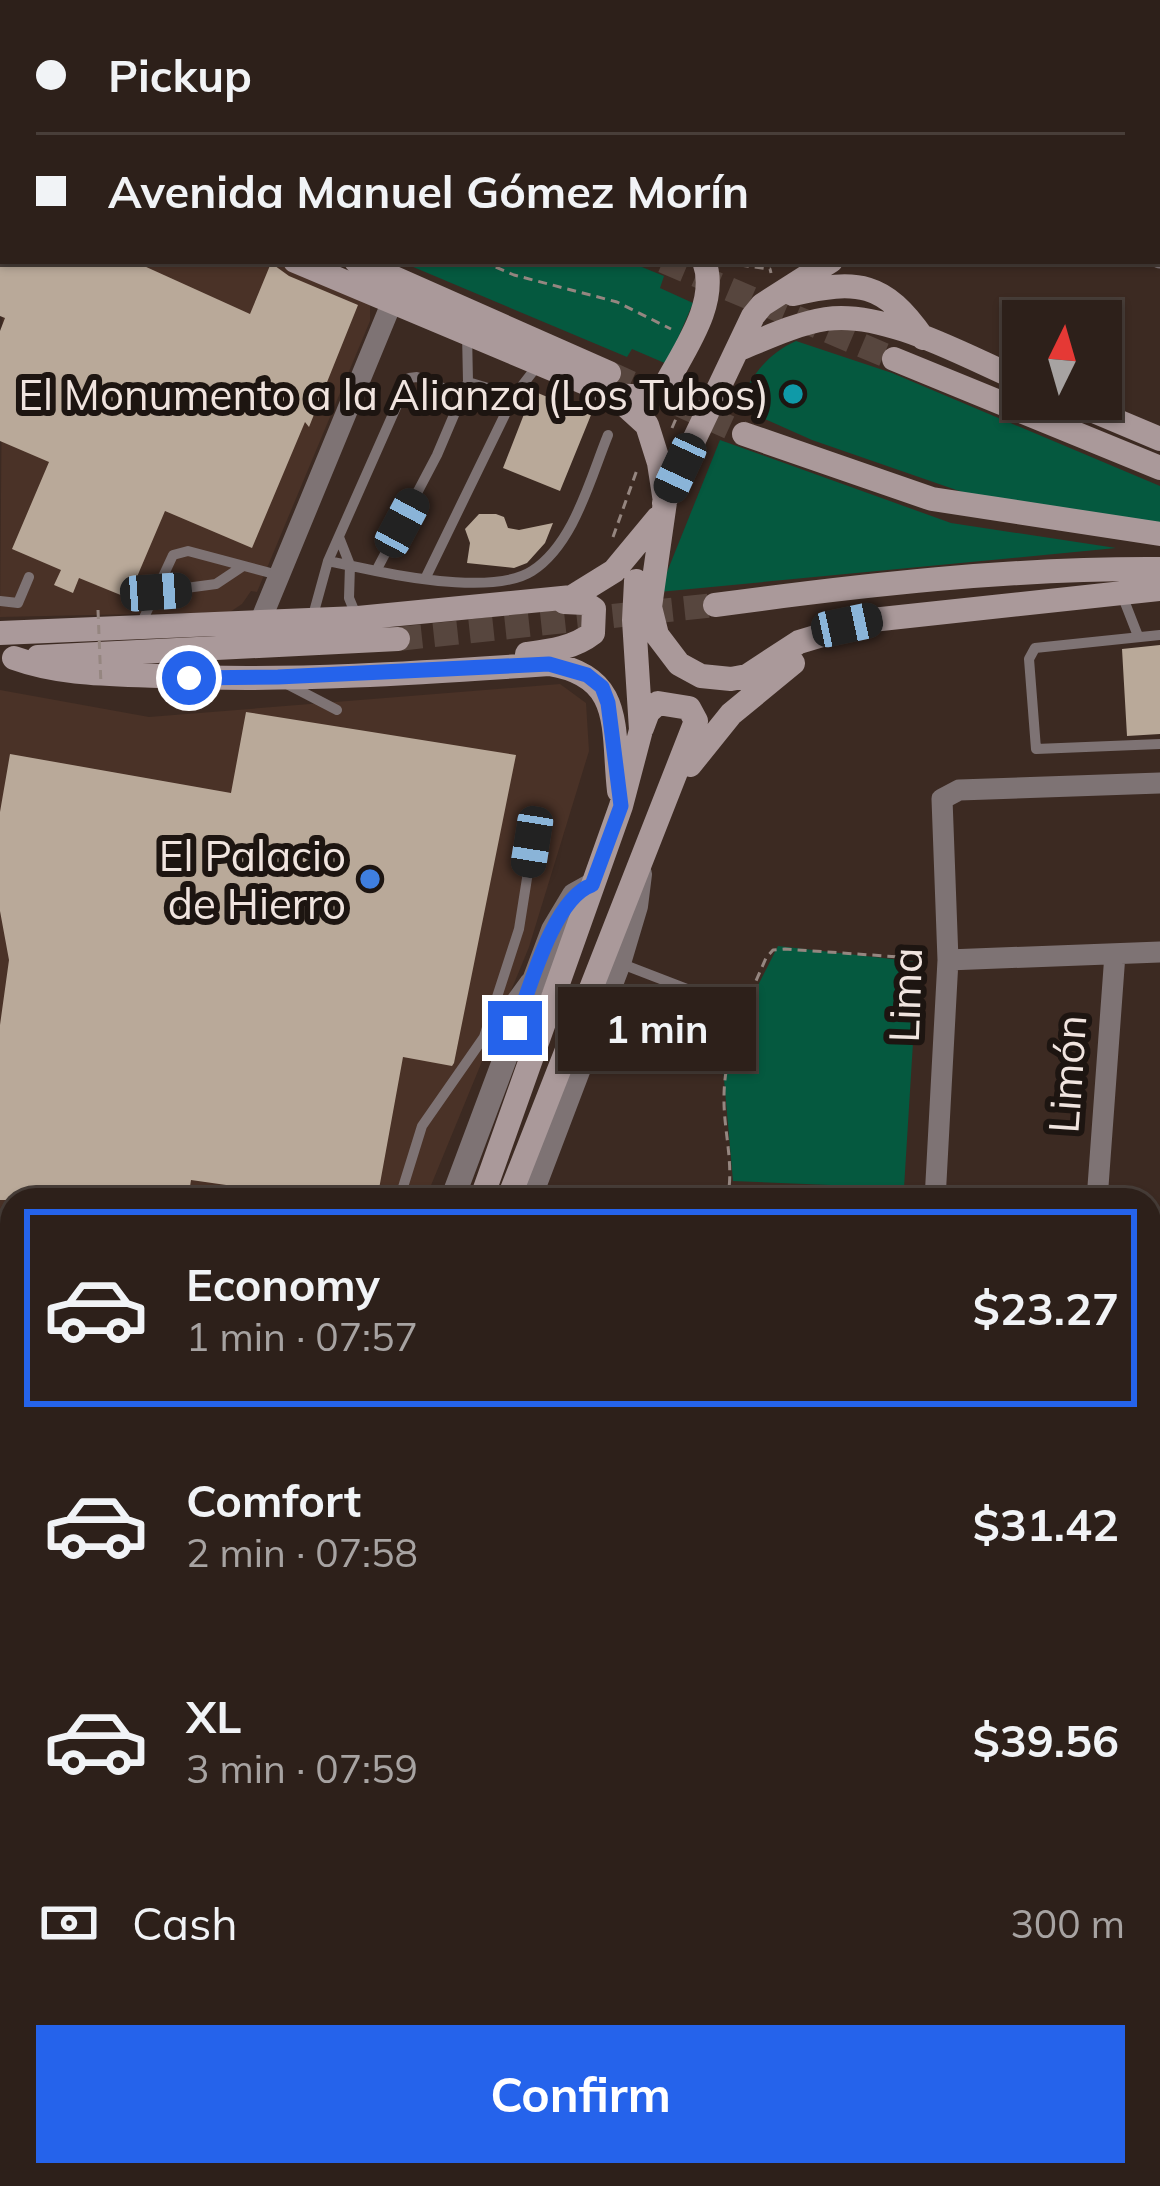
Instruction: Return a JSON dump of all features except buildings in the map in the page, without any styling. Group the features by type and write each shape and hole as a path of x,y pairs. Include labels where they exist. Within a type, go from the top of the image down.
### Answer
{"main road":[{"path":"303,264 540,363 611,384 650,432 661,510 650,607 657,635 679,664 716,679 747,676 799,642 888,617 1160,589"},
{"path":"362,264 639,398 667,382 689,338 708,297 705,264"},
{"path":"641,730 635,589 661,510 753,316 772,298 826,264"},
{"path":"772,298 823,287 869,290 893,300 924,340"},
{"path":"737,350 784,329 829,318 870,321 1002,372"},
{"path":"894,359 1160,467"},
{"path":"1115,420 1160,439"},
{"path":"745,434 932,499 1160,534"},
{"path":"0,633 358,618 572,597 600,583 661,510"},
{"path":"715,604 912,580 1067,569 1160,569"},
{"path":"452,668 557,650 592,633 596,616 590,606 538,601"},
{"path":"668,797 731,714 829,632"},
{"path":"7,658 398,639"},
{"path":"7,658 82,673 278,677 549,664 569,667 596,682 608,703 621,806"},
{"path":"485,1188 621,806 647,712 658,703 680,704 694,715 697,729 640,859 513,1188"}],"street":[{"path":"260,622 392,302"},
{"name":"Lima","path":"936,1188 947,960 941,807 946,794 1160,782"},
{"path":"534,1188 619,963 637,906 640,859"},
{"path":"456,1188 542,957 568,903 579,890 592,885"},
{"path":"947,960 1160,952"},
{"name":"Limón","path":"1097,1188 1115,954"}],"lane":[{"path":"376,571 437,455 468,382 467,333"},
{"path":"425,579 514,396 540,363"},
{"path":"312,620 328,561 409,378 462,396"},
{"path":"468,382 514,396"},
{"path":"328,561 425,579 508,580 530,573 573,519 608,435"},
{"path":"339,537 350,565 349,598 358,618"},
{"path":"140,627 172,555 188,551 279,575"},
{"path":"156,592 216,584 243,566"},
{"path":"0,601 21,601 29,577"},
{"path":"1121,592 1138,636"},
{"path":"1160,635 1030,652 1036,748 1040,751 1160,744"},
{"path":"278,677 337,710"},
{"path":"484,1037 519,929 537,815"},
{"path":"403,1188 422,1126 542,957"},
{"path":"619,963 705,996"}],"path":[{"path":"489,264 617,302 689,338"},
{"path":"608,553 641,458"},
{"path":"98,610 100,685"},
{"path":"729,1188 724,1090 728,1063 736,1026 773,950 947,960"}],"shaded area":[{"path":"3,264 286,264 370,305 370,321 257,592 251,591 230,612 0,617"},
{"path":"560,684 586,703 589,751 529,947 430,1188 0,1188 0,690 149,717"}],"green space":[{"path":"406,264 634,264 664,276 660,288 693,303 667,364 632,349 627,357"},
{"path":"796,341 892,373 1160,486 1160,523 965,493 812,440 736,406 760,368"},
{"path":"720,440 951,523 1116,548 659,592"},
{"path":"778,946 918,962 904,1188 733,1181 722,1056"}],"tunnel":[{"path":"670,264 894,359"},
{"path":"609,373 744,434"},
{"path":"398,639 715,605"}],"place":[{"name":"El Monumento a la Alianza (Los Tubos)","path":"793,394"},
{"name":"El Palacio de Hierro","path":"370,879"}],"route":[{"path":"189,678 549,664 569,667 602,687 614,735 621,806 592,885 574,895 553,930 515,1028"}]}
